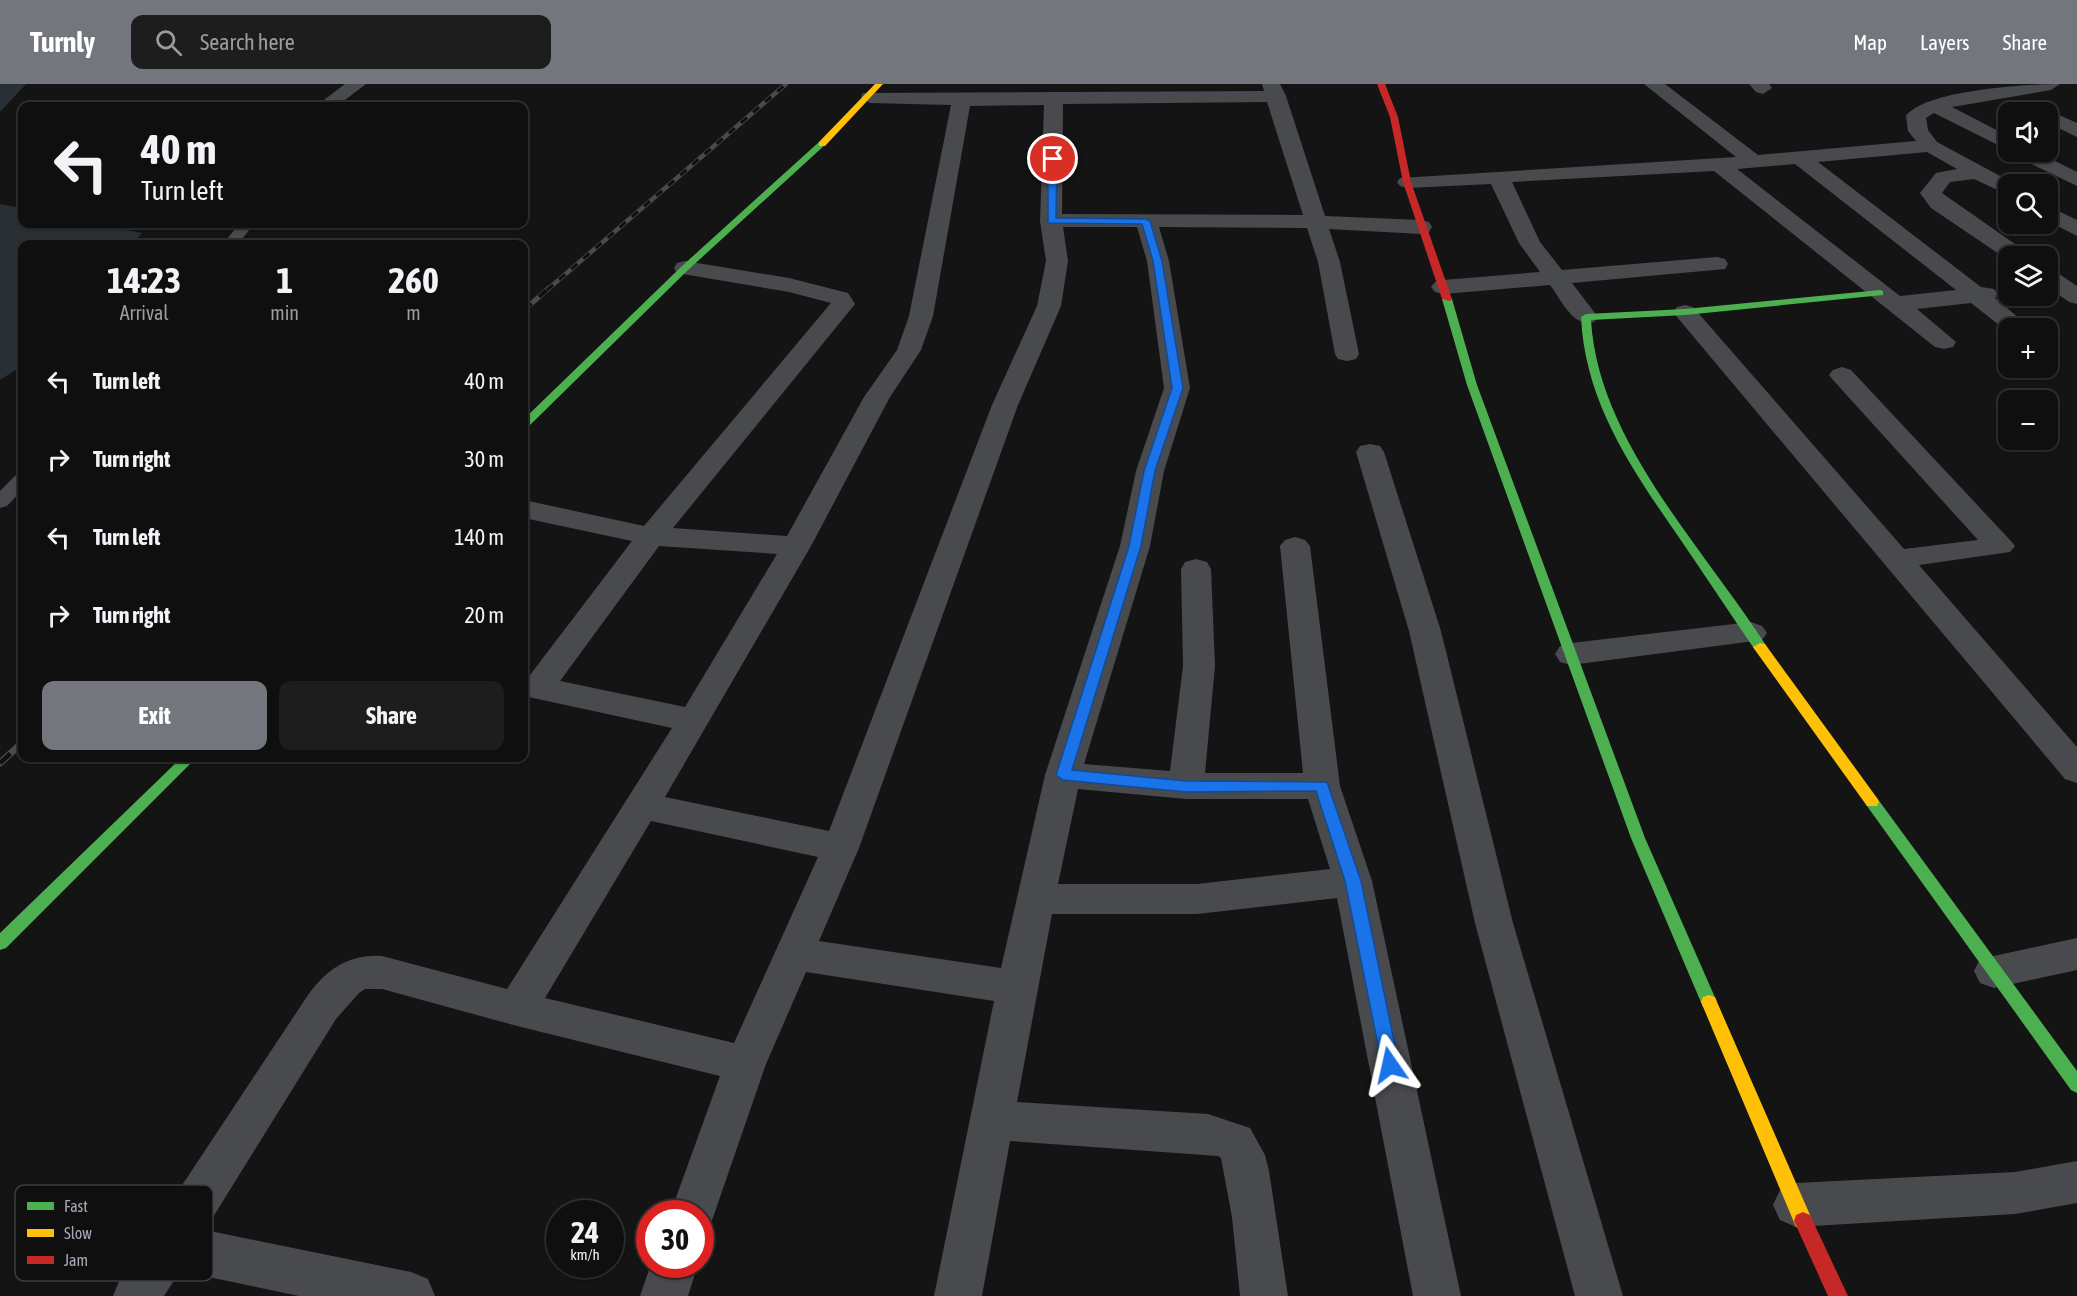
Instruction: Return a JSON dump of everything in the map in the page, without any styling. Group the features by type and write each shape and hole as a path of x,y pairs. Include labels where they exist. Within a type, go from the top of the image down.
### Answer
{"street":[{"path":"331,102 357,84"},
{"path":"1381,84 1394,117 1407,182 1443,287 1472,385 1638,838 1796,1205 1838,1296"},
{"path":"1653,84 1753,161"},
{"path":"1998,183 1930,146 1918,131 1916,116 1933,105 2051,84"},
{"path":"528,421 685,268 834,133 874,90 962,100 1274,90 1329,262 1347,354"},
{"path":"2003,94 2019,102"},
{"path":"698,1200 745,1064 841,848 1005,405 1049,306 1057,261 1051,221 1054,98"},
{"path":"517,1009 694,722 877,397 909,351 921,316 962,100"},
{"path":"1933,105 1998,139"},
{"path":"2058,121 2077,131"},
{"path":"1407,182 1719,165 1930,146"},
{"path":"1798,157 2006,318"},
{"path":"2042,162 2077,180"},
{"path":"1719,165 1944,342"},
{"path":"1979,172 1942,177 1931,193 1939,203 2002,246"},
{"path":"1499,178 1530,243 1559,278 1586,317 1585,335 1602,398 1629,456 1751,633 2077,1085"},
{"path":"2058,218 2077,229"},
{"path":"1051,221 1270,220 1421,227"},
{"path":"958,1296 1017,987 1063,775 1135,546 1150,471 1177,388 1158,261 1146,221"},
{"path":"1443,287 1717,264"},
{"path":"685,268 789,285 834,296 843,304 651,536 531,686 694,722"},
{"path":"1586,317 1998,292"},
{"path":"1685,312 1894,559 2077,770"},
{"path":"1842,375 2000,546 1894,559"},
{"path":"1370,452 1425,631 1494,923 1599,1296"},
{"path":"528,510 651,536 795,546"},
{"path":"1295,546 1322,786 1353,881 1437,1296"},
{"path":"1186,786 1199,666 1196,569"},
{"path":"1571,654 1751,633"},
{"path":"0,943 185,762"},
{"path":"1063,775 1186,786 1322,786"},
{"path":"643,806 841,848"},
{"path":"1037,899 1197,898 1353,881"},
{"path":"793,954 1017,987"},
{"path":"1994,971 2077,954"},
{"path":"209,1185 316,1017 344,980 362,972 380,972 517,1009 745,1064"},
{"path":"992,1120 1208,1134 1228,1138 1239,1146 1250,1190 1264,1296"},
{"path":"1796,1205 2015,1192 2077,1182"},
{"path":"213,1255 411,1296"},
{"path":"664,1296 670,1278"},
{"path":"137,1296 147,1281"}],"lane":[{"path":"233,240 244,228"},
{"path":"0,502 18,484"}],"shaded area":[{"path":"0,84 26,84 0,112"},
{"path":"0,204 18,207 18,228 116,228 142,233 136,240 18,240 18,369 0,380"}],"railway":[{"path":"547,290 786,84"},
{"path":"528,306 549,288"},
{"path":"0,763 18,747"}],"traffic: fast":[{"path":"528,421 685,268 822,144"},
{"path":"1760,647 1652,489 1619,434 1594,375 1587,346 1586,317 1685,312 1880,293"},
{"path":"1447,299 1472,385 1638,838 1709,1002"},
{"path":"0,943 185,762"},
{"path":"1872,802 2077,1085"}],"traffic: slow":[{"path":"822,144 879,84"},
{"path":"1760,647 1872,802"},
{"path":"1709,1002 1803,1221"}],"traffic: jam":[{"path":"1381,84 1394,117 1407,182 1447,299"},
{"path":"1803,1221 1838,1296"}],"route":[{"path":"1053,159 1051,221 1146,221 1158,261 1177,388 1150,471 1135,546 1063,775 1186,786 1322,786 1353,881 1390,1065"}]}
